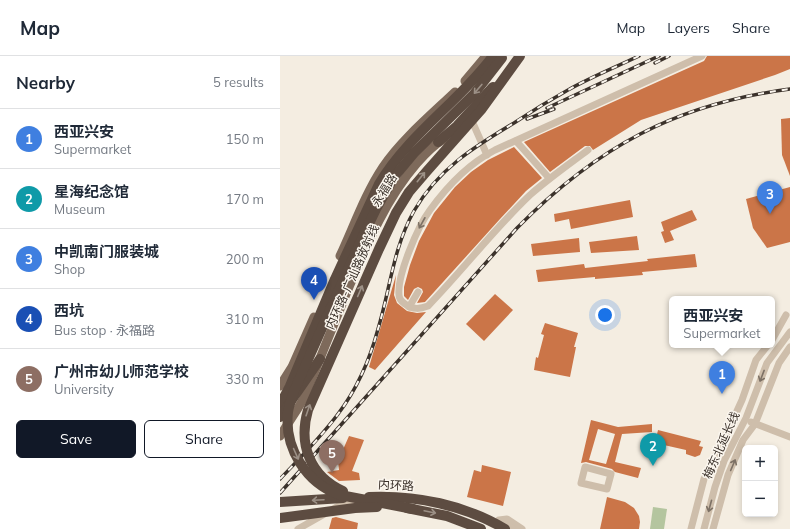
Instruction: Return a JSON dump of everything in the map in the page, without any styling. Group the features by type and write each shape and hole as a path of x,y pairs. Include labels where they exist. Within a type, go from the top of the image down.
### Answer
{"highway":[{"path":"438,142 457,126 520,56"},
{"name":"内环路-广汕路放射线","path":"382,496 367,496 347,492 329,483 317,471 305,448 304,430 308,410 378,249 396,213 409,192 481,110 520,56"},
{"path":"413,509 340,495 331,492 316,483 300,464 293,448 288,429 288,411 297,385 347,271 376,209 394,177 414,153 474,94 500,57"},
{"name":"内环路-广汕路放射线","path":"280,405 290,386 335,279 386,172 404,150 500,57"},
{"path":"280,417 320,359"},
{"name":"内环路","path":"280,502 382,496 413,499 449,505 476,514 505,529"},
{"name":"内环路","path":"280,518 371,507 397,507 447,516 482,529"}],"main road":[{"name":"永福路","path":"280,386 292,367 333,272 375,182 384,167 404,142 459,88 486,56"},
{"name":"永福路","path":"280,436 301,403 357,268 385,210 402,181 425,154 438,142 472,121 485,110 526,56"}],"street":[{"path":"588,150 550,178 528,197 428,306 416,309 409,307 400,300 399,289 404,268 415,236 430,211 450,184 465,170 487,154 702,56"},
{"path":"472,121 487,154"},
{"path":"516,141 550,178"},
{"path":"409,307 418,292"},
{"path":"775,335 786,315"},
{"name":"梅东北延长线","path":"704,529 715,487 724,461 746,418 767,363 790,332"},
{"name":"梅东北延长线","path":"713,529 728,475 743,440 755,424 779,363 790,346"},
{"path":"692,529 704,479 736,413 756,360 766,348"},
{"path":"756,360 767,363"},
{"path":"746,418 755,424 790,437"},
{"path":"298,529 342,504 388,495 427,498 467,507 499,520 513,529"},
{"path":"499,520 506,519 522,529"}],"green space":[{"path":"653,507 667,509 664,529 650,529"}],"building":[{"path":"707,56 790,56 790,69 641,120 593,150 590,146 585,146 550,172 524,142 704,61"},
{"path":"790,118 790,176 782,155 781,119"},
{"path":"514,147 542,178 526,191 425,302 417,303 423,292 422,289 418,287 414,289 408,300 404,296 404,287 410,265 419,241 434,213 455,187 471,172 488,160"},
{"path":"790,187 790,242 767,248 753,228 746,199"},
{"path":"630,200 633,217 571,229 569,219 555,222 554,214"},
{"path":"692,210 697,220 670,231 674,240 665,243 661,232 664,231 661,222"},
{"path":"637,236 639,250 591,253 589,242"},
{"path":"579,238 580,252 533,256 531,244"},
{"path":"695,254 697,267 642,272 643,275 538,282 536,270 584,264 585,268"},
{"path":"396,275 394,295 397,303 407,311 417,313 426,312 375,370 369,367"},
{"path":"495,294 513,310 484,341 466,324"},
{"path":"545,323 578,333 574,347 576,347 570,377 534,370 536,357 538,358 544,335 541,334"},
{"path":"591,420 618,427 652,424 652,432 622,434 615,462 641,468 638,478 586,462 581,463","holes":["598,429 615,434 606,464 589,460"]},
{"path":"658,430 701,441 699,446 703,447 700,455 695,457 686,454 686,450 655,443"},
{"path":"349,436 364,440 352,471 359,473 360,480 339,481 327,472 339,470 338,461"},
{"path":"482,465 511,472 503,506 467,497 474,470 481,472"},
{"path":"607,497 625,502 634,508 639,516 639,529 600,529"},
{"path":"336,517 358,523 357,529 329,529 332,518"}],"railway":[{"path":"280,479 331,423 357,384 375,340 401,240 414,211 434,183 471,150 534,110 577,85 639,56"},
{"path":"547,108 659,56"},
{"path":"655,63 669,56"},
{"path":"280,493 517,228 547,199 577,174 608,152 675,118 710,106 749,96 790,89"},
{"path":"527,119 554,109"}],"place":[{"name":"中凯南门服装城","path":"770,214"},
{"name":"西坑","path":"314,300"},
{"name":"西亚兴安","path":"722,394"},
{"name":"星海纪念馆","path":"653,466"},
{"name":"广州市幼儿师范学校","path":"332,473"}]}
